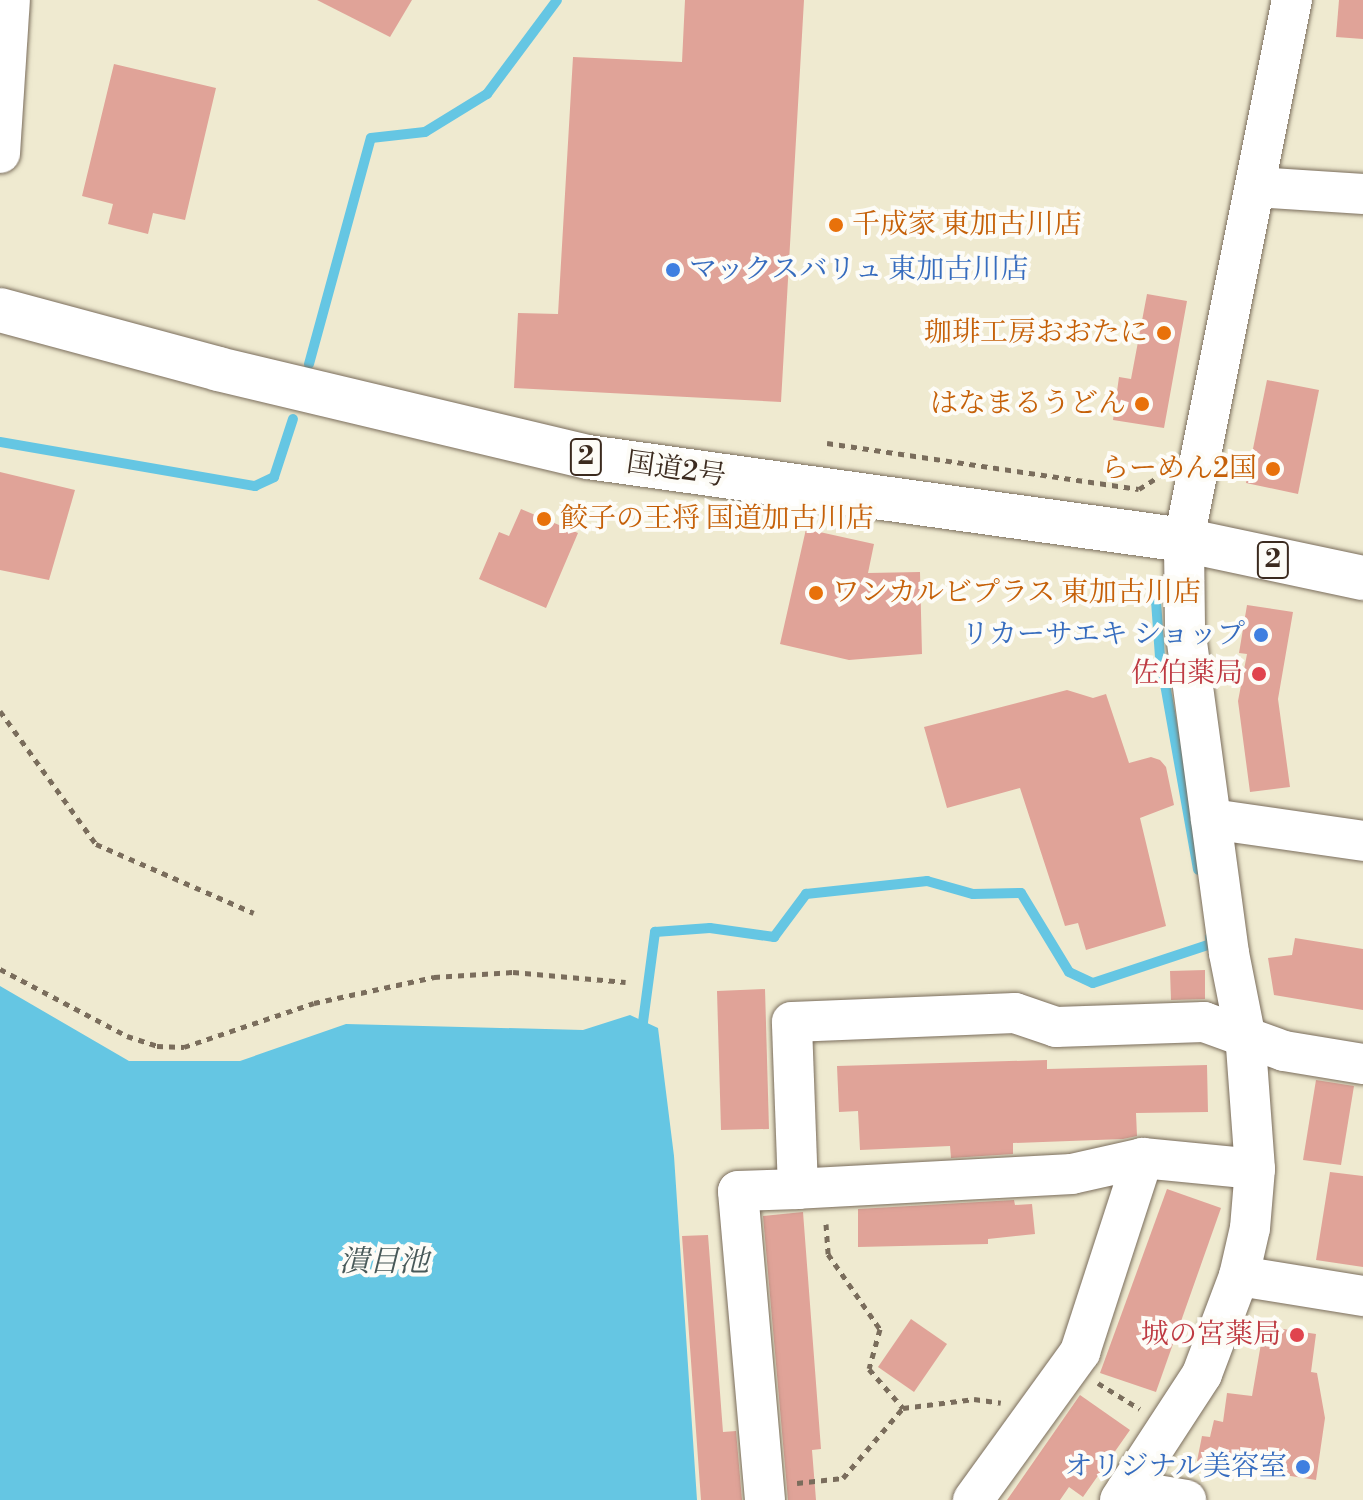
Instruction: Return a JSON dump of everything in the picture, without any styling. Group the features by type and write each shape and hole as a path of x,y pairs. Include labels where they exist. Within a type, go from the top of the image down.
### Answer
{"highway":[{"name":"国道2号","path":"0,310 218,369 588,457 1184,540 1363,578"}],"street":[{"path":"0,153 10,0"},
{"path":"1186,1500 1123,1495 1202,1374 1239,1276 1255,1169 1245,1034 1185,627 1184,540 1292,0"},
{"path":"1256,187 1363,194"},
{"path":"1211,819 1363,841"},
{"path":"811,1188 792,1022 1015,1013 1056,1027 1204,1022 1245,1034 1284,1051 1363,1064"},
{"path":"764,1493 738,1191 1072,1174 1143,1158 1255,1169"},
{"path":"973,1500 1080,1352 1143,1158"},
{"path":"1239,1276 1363,1296"}],"path":[{"path":"827,443 1139,489 1174,467"},
{"path":"0,711 96,844 254,913"},
{"path":"0,969 127,1036 157,1046 184,1047 314,1003 434,977 513,972 626,982"},
{"path":"811,1188 828,1254 880,1329 869,1369 903,1408"},
{"path":"1070,1365 1168,1427"},
{"path":"764,1493 843,1478 903,1408 974,1399 1039,1409"}],"water":[{"name":"潰目池","path":"0,986 129,1061 240,1061 346,1024 583,1030 630,1015 658,1028 674,1156 697,1500 0,1500"}],"building":[{"path":"317,0 412,0 390,37"},
{"path":"685,0 804,0 781,402 514,388 518,313 558,314 573,57 682,62"},
{"path":"1339,0 1363,0 1363,39 1336,37"},
{"path":"114,64 216,88 185,220 153,213 148,234 108,224 113,204 82,196"},
{"path":"1147,294 1187,301 1164,428 1113,420 1119,377 1131,379"},
{"path":"1267,380 1319,390 1298,494 1246,483"},
{"path":"0,472 75,490 49,580 0,570"},
{"path":"521,509 578,533 546,608 479,579 499,532 509,536"},
{"path":"806,529 874,544 868,573 920,572 922,654 849,660 780,644"},
{"path":"1247,605 1293,612 1278,699 1290,787 1250,792 1238,701 1247,654 1239,653"},
{"path":"1067,690 1093,698 1106,694 1129,763 1151,757 1160,760 1166,767 1174,805 1140,818 1166,926 1086,950 1078,923 1065,926 1020,788 947,808 924,727"},
{"path":"1295,938 1363,949 1363,1010 1274,995 1268,958 1292,955"},
{"path":"1205,970 1205,999 1171,1000 1170,971"},
{"path":"765,989 769,1129 721,1130 717,991"},
{"path":"1047,1060 1047,1069 1207,1065 1208,1112 1136,1113 1137,1136 1013,1143 1013,1154 951,1158 950,1146 860,1150 858,1111 839,1112 837,1066"},
{"path":"1316,1080 1354,1086 1341,1165 1303,1160"},
{"path":"1330,1172 1363,1176 1363,1267 1316,1260"},
{"path":"1167,1189 1221,1208 1156,1392 1100,1373"},
{"path":"1014,1200 1015,1205 1032,1204 1035,1234 988,1239 988,1244 858,1247 858,1209"},
{"path":"803,1212 821,1449 812,1450 816,1500 788,1500 763,1216"},
{"path":"708,1235 723,1432 736,1431 742,1500 701,1500 682,1236"},
{"path":"911,1319 947,1344 914,1392 878,1367"},
{"path":"1264,1326 1316,1334 1311,1372 1317,1373 1325,1418 1316,1480 1197,1461 1202,1436 1210,1437 1214,1420 1223,1422 1227,1393 1252,1396"},
{"path":"1080,1395 1130,1430 1083,1497 1069,1487 1060,1500 1007,1500"}],"waterway":[{"path":"309,364 371,138 425,132 487,94 557,0"},
{"path":"0,442 255,486 274,477 293,419"},
{"path":"1155,587 1160,656 1198,870"},
{"path":"643,1022 655,932 710,928 774,937 806,894 927,881 973,894 1021,893 1069,972 1093,983 1211,944 1210,937"}],"place":[{"name":"千成家 東加古川店","path":"836,225"},
{"name":"マックスバリュ 東加古川店","path":"673,270"},
{"name":"珈琲工房おおたに","path":"1164,333"},
{"name":"はなまるうどん","path":"1142,404"},
{"name":"らーめん2国","path":"1273,469"},
{"name":"餃子の王将 国道加古川店","path":"544,519"},
{"name":"ワンカルビプラス 東加古川店","path":"816,593"},
{"name":"リカーサエキ ショップ","path":"1261,635"},
{"name":"佐伯薬局","path":"1259,674"},
{"name":"城の宮薬局","path":"1297,1335"},
{"name":"オリジナル美容室","path":"1303,1467"}]}
